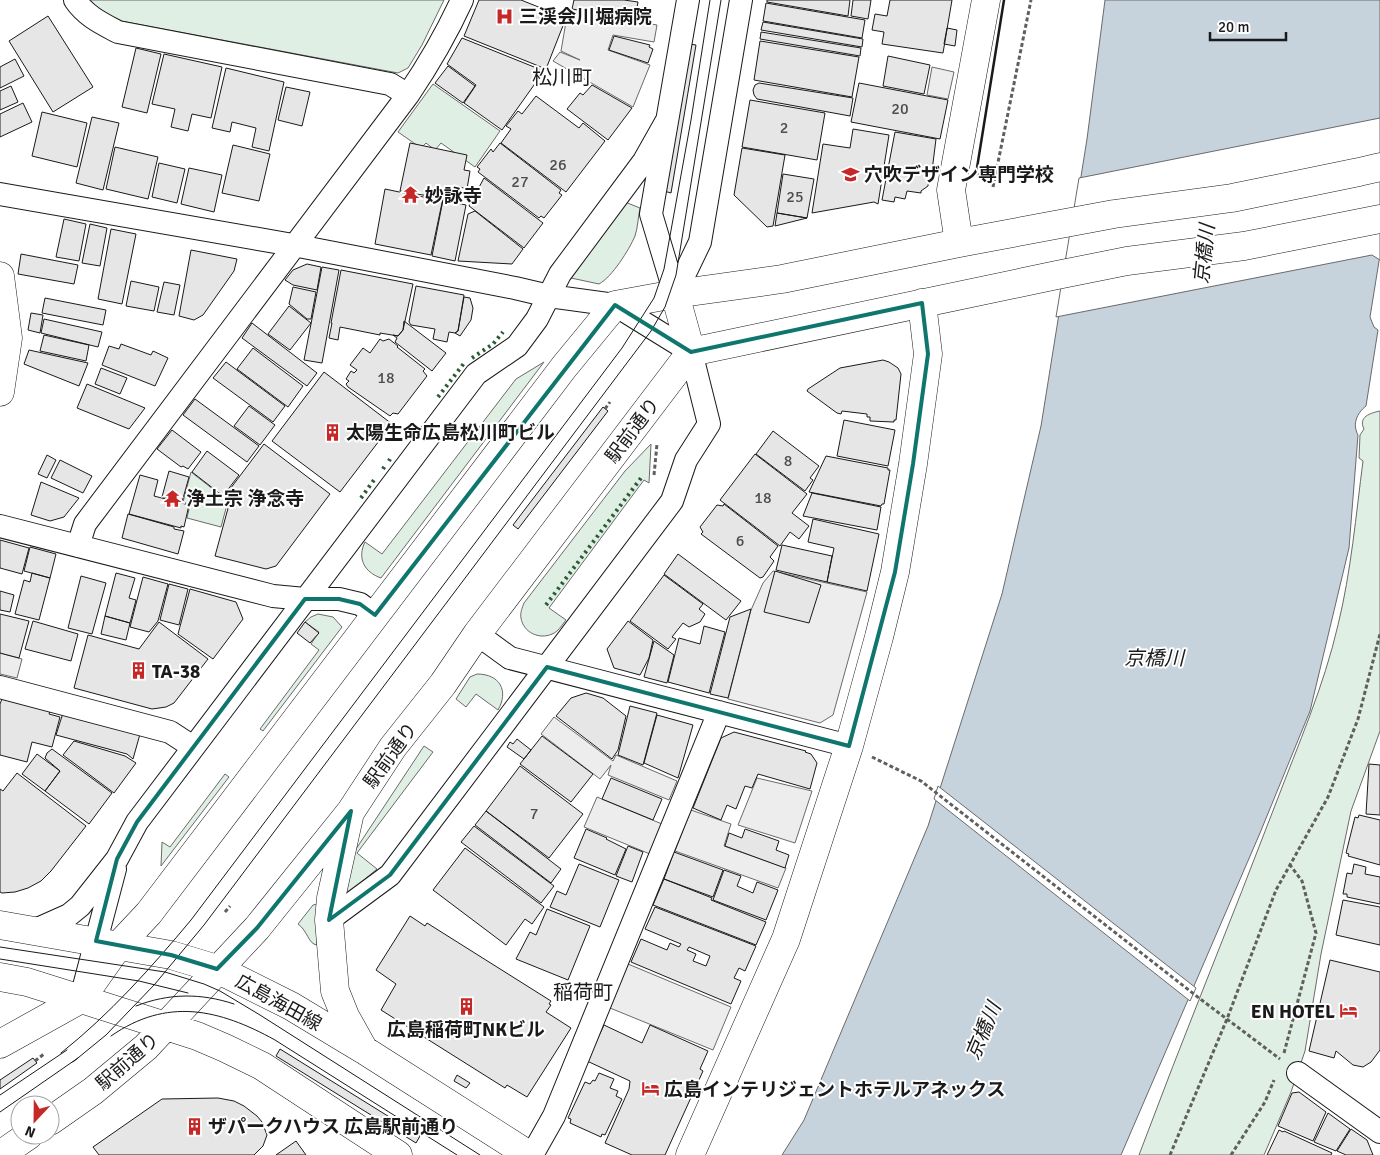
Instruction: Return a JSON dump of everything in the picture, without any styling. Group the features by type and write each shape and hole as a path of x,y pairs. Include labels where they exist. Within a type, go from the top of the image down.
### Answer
{"street":[{"path":"75,0 82,9 97,21 118,32 390,84 408,95"},
{"path":"78,546 85,524 293,245 408,95 433,58 450,28 462,0"},
{"path":"329,920 390,876 672,501 686,460 709,424 675,294 651,214 688,0"},
{"path":"675,294 700,242 741,0"},
{"path":"959,243 950,190 986,0"},
{"path":"33,931 69,915 80,906 117,859 137,822 476,374 517,346 537,320 560,274 644,161 666,122"},
{"path":"0,194 293,245 549,296 615,305 675,294 782,279 1114,214 1232,198 1380,167"},
{"path":"615,305 691,352 1057,275 1127,262 1244,246 1380,219"},
{"path":"0,276 8,338 0,392"},
{"path":"690,1155 786,939 849,746 879,637 895,572 913,464 928,354 922,303"},
{"path":"108,943 149,913 564,366 615,305"},
{"name":"駅前通り","path":"60,1114 93,1091 146,1047 257,928 350,811 393,747 443,684 477,634 691,352"},
{"path":"0,526 273,596 305,599 339,598 360,604 375,615"},
{"path":"477,634 510,658 849,746"},
{"path":"0,687 170,732 193,747"},
{"path":"530,1155 554,1116 718,712"},
{"path":"350,811 331,898 329,920 335,991 345,1016 364,1050"},
{"path":"0,1044 81,999 108,943 107,895 117,859"},
{"name":"広島海田線","path":"0,925 171,955 217,969 272,996 364,1050 530,1155"},
{"path":"0,977 27,982 204,1038 262,1066 398,1155"},
{"path":"1290,1067 1380,1132"},
{"path":"0,1155 14,1145"}],"path":[{"path":"993,187 1031,0"},
{"path":"605,409 610,402"},
{"path":"653,477 655,447 659,438"},
{"path":"1170,1155 1227,1019 1276,890 1328,797 1358,719 1380,634"},
{"path":"849,746 921,781 1290,1067"},
{"path":"1231,1155 1290,1067 1316,933 1302,881 1290,865"},
{"path":"225,912 230,906"},
{"path":"35,1061 44,1054"}],"highlighted area":[{"path":"922,303 928,354 913,464 895,572 849,746 547,667 390,875 329,920 351,811 257,928 217,969 171,955 96,941 117,859 137,822 305,599 339,599 360,604 375,615 615,305 691,352"}],"green space":[{"path":"89,0 444,0 422,45 408,68 398,73 121,21 99,10"},
{"path":"433,84 500,131 475,167 441,143 435,150 426,143 421,148 398,132"},
{"path":"625,202 640,208 635,236 620,263 599,284 571,278"},
{"path":"544,362 381,578 370,572 362,559 365,542 382,554 516,379"},
{"path":"1380,411 1380,731 1351,811 1321,954 1305,1051 1291,1092 1264,1155 1139,1155 1302,737 1326,670 1343,605 1350,564 1363,461 1359,458 1360,435 1364,429 1363,421 1366,416"},
{"path":"651,444 649,483 644,480 549,608 566,620 552,634 542,636 532,634 522,623 521,612 524,603 625,471"},
{"path":"191,472 228,501 221,527 187,518 190,505 183,502"},
{"path":"318,614 333,617 342,627 263,731 260,729 319,650 311,644 319,632 305,622"},
{"path":"477,674 492,677 500,685 503,696 498,710 476,694 466,707 456,699 470,677"},
{"path":"424,746 433,752 357,853 377,869 347,895 342,894 356,849"},
{"path":"225,774 229,777 161,866 162,842 170,847"},
{"path":"317,904 317,945 312,942 298,924 313,905"}],"shaded area":[{"path":"568,10 657,25 654,42 613,35 608,50 650,65 633,107 553,61 560,52 580,60 561,51"},
{"path":"932,67 954,72 948,99 927,95"},
{"path":"773,571 867,592 833,715 820,723 728,699 751,610 763,583"},
{"path":"0,653 22,659 17,678 0,674"},
{"path":"554,717 613,761 616,755 677,781 669,800 608,775 611,765 600,779 541,734"},
{"path":"757,778 812,791 795,843 738,825"},
{"path":"597,797 662,824 650,854 584,827"},
{"path":"691,810 731,824 724,846 786,868 778,888 675,851"},
{"path":"628,964 731,1007 713,1050 610,1008"}],"water":[{"name":"京橋川","path":"1105,0 1380,0 1380,255 1370,317 1374,327 1378,330 1366,406 1358,415 1355,427 1358,435 1349,548 1310,711 1260,833 1121,1155 782,1155 804,1120 928,826 1002,594 1041,426 1087,139"}],"pier":[{"path":"1380,118 1380,260 1372,255 1056,317 1079,178"},
{"path":"938,786 1196,988 1190,1001 934,799"}],"building":[{"path":"479,0 521,0 566,18 546,69 464,36"},
{"path":"574,0 624,0 638,2 635,19 572,9"},
{"path":"767,0 850,0 848,16 767,2"},
{"path":"853,0 871,0 868,19 851,16"},
{"path":"890,0 952,0 943,53 882,44 884,32 872,30 875,14 887,16"},
{"path":"766,3 865,20 862,38 763,21"},
{"path":"48,16 93,87 53,112 9,41"},
{"path":"763,22 863,39 862,47 761,30"},
{"path":"947,28 957,30 955,46 944,44"},
{"path":"761,32 861,48 860,56 760,39"},
{"path":"614,36 650,45 649,47 653,49 648,63 609,50"},
{"path":"462,38 544,71 502,130 464,103 476,85 447,64"},
{"path":"760,41 859,57 852,97 754,80"},
{"path":"689,44 696,45 671,193 664,191"},
{"path":"136,48 161,54 147,113 122,107"},
{"path":"164,54 222,67 211,118 192,114 188,131 171,127 175,109 152,104"},
{"path":"888,56 930,65 924,94 883,86"},
{"path":"15,59 24,76 0,88 0,67"},
{"path":"448,66 475,86 463,103 435,83"},
{"path":"226,68 284,82 269,151 252,147 256,128 232,122 230,132 212,128"},
{"path":"759,83 853,98 850,116 757,99 753,90 755,85"},
{"path":"859,83 948,100 940,139 851,122"},
{"path":"592,85 632,108 608,140 567,109 580,93 583,95"},
{"path":"11,86 18,102 0,110 0,91"},
{"path":"286,87 310,92 302,126 278,120"},
{"path":"536,96 579,128 583,123 605,141 566,192 501,143 511,129 506,126 518,111 522,114"},
{"path":"750,100 825,113 817,160 742,147"},
{"path":"23,103 32,122 0,137 0,114"},
{"path":"42,112 87,123 77,167 32,156"},
{"path":"92,117 119,123 103,190 76,183"},
{"path":"853,129 889,135 878,204 874,202 812,213 823,144 850,148"},
{"path":"895,132 936,139 928,186 921,193 907,191 905,199 895,197 894,202 882,200"},
{"path":"410,143 467,155 464,170 470,171 467,189 460,187 457,201 400,191"},
{"path":"500,143 561,190 559,193 562,195 544,218 541,216 539,218 478,172 480,169 477,167 491,149 493,152"},
{"path":"233,145 270,154 259,201 222,193"},
{"path":"115,147 158,157 148,199 106,189"},
{"path":"742,148 785,155 773,226 767,227 734,195"},
{"path":"159,163 185,169 177,203 152,197"},
{"path":"189,168 222,175 214,212 181,204"},
{"path":"783,174 814,179 807,218 777,213"},
{"path":"484,178 543,223 524,248 469,206"},
{"path":"385,189 428,198 443,198 431,255 375,244"},
{"path":"443,200 466,205 455,261 432,256"},
{"path":"475,211 523,249 512,264 458,261 468,214"},
{"path":"777,213 807,218 775,226"},
{"path":"64,219 86,224 79,261 56,257"},
{"path":"90,224 107,228 100,266 82,263"},
{"path":"111,229 136,234 122,304 98,299"},
{"path":"191,250 237,259 234,271 203,315 194,320 179,316"},
{"path":"21,254 78,265 74,284 18,274"},
{"path":"307,264 321,267 317,290 293,285 285,280 293,270"},
{"path":"322,267 339,270 322,363 304,360"},
{"path":"341,270 413,284 403,330 398,336 380,333 380,335 340,327 338,340 329,338"},
{"path":"131,281 159,287 154,311 126,306"},
{"path":"164,282 180,285 174,315 157,312"},
{"path":"416,286 464,295 458,331 455,333 449,332 447,342 433,339 435,329 411,325 409,322"},
{"path":"293,287 316,292 311,319 307,319 289,304"},
{"path":"464,297 470,298 473,308 471,320 460,336 455,333 458,331"},
{"path":"45,298 106,310 103,325 42,313"},
{"path":"289,306 311,323 290,350 268,334"},
{"path":"31,313 43,315 40,333 28,330"},
{"path":"44,319 102,332 98,347 41,333"},
{"path":"404,321 446,353 432,371 395,342 397,338 393,335 398,336 403,330"},
{"path":"252,323 317,373 307,386 242,338"},
{"path":"44,335 89,345 86,361 40,351"},
{"path":"380,339 383,341 389,339 398,346 425,369 423,371 427,376 398,414 393,413 390,416 346,384 349,381 346,379 351,371 354,373 357,370 350,365 363,348 370,353"},
{"path":"121,344 151,355 153,351 168,358 155,386 102,365 109,346 119,349"},
{"path":"253,348 303,386 288,407 237,369"},
{"path":"29,350 88,363 79,386 24,364"},
{"path":"883,360 898,368 901,374 896,420 894,422 870,421 870,417 867,417 867,414 842,411 841,414 837,413 807,391 840,368"},
{"path":"226,362 285,406 273,422 213,378"},
{"path":"101,368 127,378 120,394 95,384"},
{"name":"太陽生命広島松川町ビル","path":"324,372 392,424 340,492 272,441"},
{"path":"87,384 145,408 129,429 77,408"},
{"path":"195,399 259,446 247,462 183,415"},
{"path":"249,406 275,425 260,445 234,426"},
{"path":"603,407 608,411 518,529 513,525"},
{"path":"844,420 895,430 888,466 837,456"},
{"path":"172,430 201,452 188,469 183,466 181,467 157,449"},
{"path":"773,431 819,466 810,478 813,480 805,491 756,454"},
{"path":"264,444 330,494 276,566 266,569 215,556 230,501 224,497"},
{"path":"207,451 239,475 223,496 192,472"},
{"path":"755,454 807,494 792,513 809,526 799,539 790,532 780,546 720,500"},
{"path":"47,455 56,460 47,478 38,474"},
{"path":"826,456 888,468 890,470 884,504 881,506 809,492"},
{"path":"60,460 92,476 83,493 51,478"},
{"path":"169,471 189,477 182,502 162,497"},
{"path":"140,475 158,480 154,496 189,505 184,527 181,526 181,528 129,514"},
{"path":"41,482 79,498 64,517 50,521 31,515"},
{"path":"812,493 881,507 877,530 803,516"},
{"path":"724,504 778,546 770,557 774,561 763,577 760,578 701,534 703,532 700,527 717,505 723,506"},
{"path":"128,514 184,531 178,554 122,538"},
{"path":"813,519 879,534 867,591 827,582 834,548 808,542"},
{"path":"0,540 29,548 22,574 0,568"},
{"path":"782,545 832,556 827,582 776,570"},
{"path":"30,547 56,554 50,578 24,571"},
{"path":"678,554 741,601 726,620 664,574"},
{"path":"775,571 821,585 809,623 764,612"},
{"path":"32,573 50,578 39,620 15,614 24,580 30,582"},
{"path":"116,573 135,578 129,598 136,600 130,623 105,616"},
{"path":"664,575 703,604 699,609 705,614 700,622 689,627 683,623 672,637 676,639 668,649 630,621"},
{"path":"81,576 106,583 92,634 68,628"},
{"path":"143,577 168,584 158,621 149,632 130,627"},
{"path":"169,584 188,589 179,625 160,620"},
{"path":"190,589 236,602 243,619 213,659 178,634"},
{"path":"0,591 14,595 10,612 0,610"},
{"path":"751,609 728,698 710,694 730,617"},
{"path":"0,614 29,621 19,658 0,653"},
{"path":"105,616 130,623 126,640 101,634"},
{"path":"33,621 78,634 71,661 25,649"},
{"path":"628,621 653,640 649,658 640,675 614,668 607,649"},
{"name":"TA-38","path":"159,622 208,659 174,703 166,707 152,709 74,688 88,635 139,649"},
{"path":"305,622 319,633 310,643 297,633"},
{"path":"704,626 725,632 709,693 668,682 679,638 700,644"},
{"path":"654,641 674,655 667,683 644,677"},
{"path":"586,693 603,698 626,716 618,750 612,759 556,716 571,698"},
{"path":"2,699 50,711 49,714 60,717 52,747 32,742 27,762 0,755 0,704"},
{"path":"630,706 657,713 643,765 618,755"},
{"path":"63,713 140,734 133,759 127,754 56,735"},
{"path":"657,715 693,725 678,778 644,763"},
{"path":"734,732 806,751 811,754 817,763 810,789 758,774 752,788 745,786 736,809 727,805 721,820 693,808 721,738"},
{"path":"542,736 593,774 571,802 520,764"},
{"path":"517,739 531,750 524,759 507,747 510,742 513,744"},
{"path":"74,741 125,756 136,763 114,793 63,755"},
{"path":"52,749 112,793 89,824 45,791 60,771 45,758"},
{"path":"37,754 60,771 45,791 22,774"},
{"path":"1369,764 1380,765 1380,815 1366,814"},
{"path":"520,766 583,814 549,858 486,811"},
{"path":"17,773 86,826 41,881 15,892 2,893 0,892 0,789 3,791"},
{"path":"611,778 662,799 653,820 602,799"},
{"path":"486,811 561,869 551,883 475,825"},
{"path":"1359,815 1380,820 1380,865 1348,856 1349,854 1346,853 1355,817 1358,818"},
{"path":"474,826 554,886 541,903 461,842"},
{"path":"586,829 626,849 615,875 574,858"},
{"path":"745,829 779,841 776,850 789,855 785,868 725,846 729,833 742,838"},
{"path":"628,846 643,852 632,882 616,876"},
{"path":"465,848 544,907 532,924 525,919 506,945 433,890"},
{"path":"674,852 723,870 713,897 664,879"},
{"path":"579,864 619,880 600,927 550,907 557,891 566,895"},
{"path":"1354,864 1366,867 1365,874 1380,877 1380,904 1347,897 1347,894 1343,894 1347,873 1352,874"},
{"path":"724,870 741,876 737,886 753,893 757,882 778,890 766,920 713,900"},
{"path":"664,879 766,922 756,945 653,905"},
{"path":"1343,900 1380,907 1380,945 1336,935"},
{"path":"655,907 756,946 745,971 739,968 734,978 741,981 731,1004 631,962 641,939 667,950 670,943 679,947 681,944 645,929","holes":["689,947 710,956 706,966 693,961 696,954 687,950"]},
{"path":"547,909 590,926 568,980 516,959 530,932 536,935"},
{"name":"広島稲荷町NKビル","path":"410,916 425,926 427,923 551,1001 549,1004 551,1005 546,1012 571,1028 527,1097 507,1085 505,1088 381,1010 396,984 376,970"},
{"name":"EN HOTEL","path":"1330,960 1380,972 1380,1050 1371,1062 1363,1067 1353,1065 1336,1051 1334,1058 1309,1051"},
{"path":"604,1025 642,1043 650,1025 708,1051 700,1069 703,1071 665,1155 632,1155 605,1143 629,1089 630,1081 587,1061"},
{"path":"280,1049 420,1136 416,1143 276,1056"},
{"path":"33,1058 37,1063 0,1089 0,1080"},
{"path":"599,1073 614,1079 610,1088 618,1091 616,1096 622,1099 605,1135 602,1134 601,1137 570,1123 571,1119 568,1118 585,1082 590,1084 593,1080 595,1081"},
{"path":"457,1075 470,1083 466,1088 454,1081"},
{"path":"1299,1092 1326,1112 1313,1141 1278,1126 1292,1093"},
{"name":"ザパークハウス 広島駅前通り","path":"218,1098 234,1101 244,1106 262,1122 267,1135 263,1146 254,1155 99,1155 93,1147 162,1099"},
{"path":"1328,1113 1350,1129 1336,1151 1314,1142"},
{"path":"1351,1129 1367,1140 1373,1155 1346,1155 1337,1151"},
{"path":"1279,1130 1332,1153 1331,1155 1267,1155"},
{"path":"296,1141 306,1155 276,1155"}],"tram line":[{"path":"61,1053 96,1023 129,990 191,920 622,348 654,298 664,269 710,0"},
{"path":"73,1062 106,1035 155,984 204,925 651,331 665,307 676,275 721,0"},
{"path":"0,947 165,972 204,984 220,991 260,1015 480,1155"},
{"path":"0,959 139,981 188,993"},
{"path":"136,1006 161,999 185,996 222,1000 234,1004"},
{"path":"111,1036 132,1024 152,1016 173,1012 193,1012 234,1021 275,1040 457,1155"},
{"path":"0,1095 67,1050"},
{"path":"0,1112 78,1058"}],"hedge":[{"path":"472,358 493,344 503,332"},
{"path":"438,397 465,362"},
{"path":"383,469 386,464"},
{"path":"546,605 641,478"},
{"path":"361,498 374,480"}],"wall":[{"path":"987,176 976,174 1004,0"}],"place":[{"name":"三渓会川堀病院","path":"505,16"},
{"name":"穴吹デザイン専門学校","path":"850,174"},
{"name":"妙詠寺","path":"411,195"},
{"name":"太陽生命広島松川町ビル","path":"332,432"},
{"name":"浄土宗 浄念寺","path":"172,498"},
{"name":"TA-38","path":"138,671"},
{"name":"広島稲荷町NKビル","path":"466,1006"},
{"name":"EN HOTEL","path":"1349,1011"},
{"name":"広島インテリジェントホテルアネックス","path":"650,1089"},
{"name":"ザパークハウス 広島駅前通り","path":"194,1126"}],"district":[{"name":"松川町","path":"562,77"},
{"name":"稲荷町","path":"583,992"}]}
